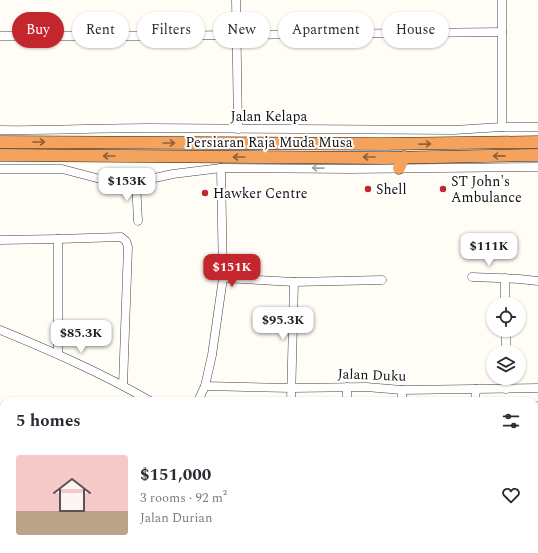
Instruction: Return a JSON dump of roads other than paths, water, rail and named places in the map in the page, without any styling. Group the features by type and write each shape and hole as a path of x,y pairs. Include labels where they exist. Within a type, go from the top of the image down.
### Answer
{"highway":[{"name":"Persiaran Raja Muda Musa","path":"0,142 375,144 538,142"},
{"name":"Persiaran Raja Muda Musa","path":"0,155 402,163 538,155"}],"street":[{"path":"236,0 236,12"},
{"path":"502,0 502,127"},
{"path":"270,35 502,32"},
{"path":"0,36 213,35"},
{"path":"236,48 238,129"},
{"name":"Jalan Kelapa","path":"0,130 48,131 123,128 454,130 502,127 538,127"},
{"path":"0,169 62,169 121,183 136,182 173,174 221,168 402,163 538,167"},
{"path":"200,397 205,386 212,355 223,278 221,168"},
{"path":"136,182 138,221"},
{"path":"0,240 121,238 126,241 128,248 123,385"},
{"path":"58,239 58,354"},
{"path":"472,277 538,281"},
{"path":"223,278 294,282 382,280"},
{"path":"505,278 506,297"},
{"path":"291,397 294,282"},
{"path":"0,330 58,354 123,385 143,397"},
{"name":"Jalan Duku","path":"205,386 292,388 366,387 402,390 538,388"},
{"path":"347,397 348,387"},
{"path":"475,397 476,389"},
{"path":"402,390 402,397"}],"place":[{"name":"Shell","path":"368,189"},
{"name":"ST John's Ambulance","path":"443,189"},
{"name":"Hawker Centre","path":"205,193"}]}
